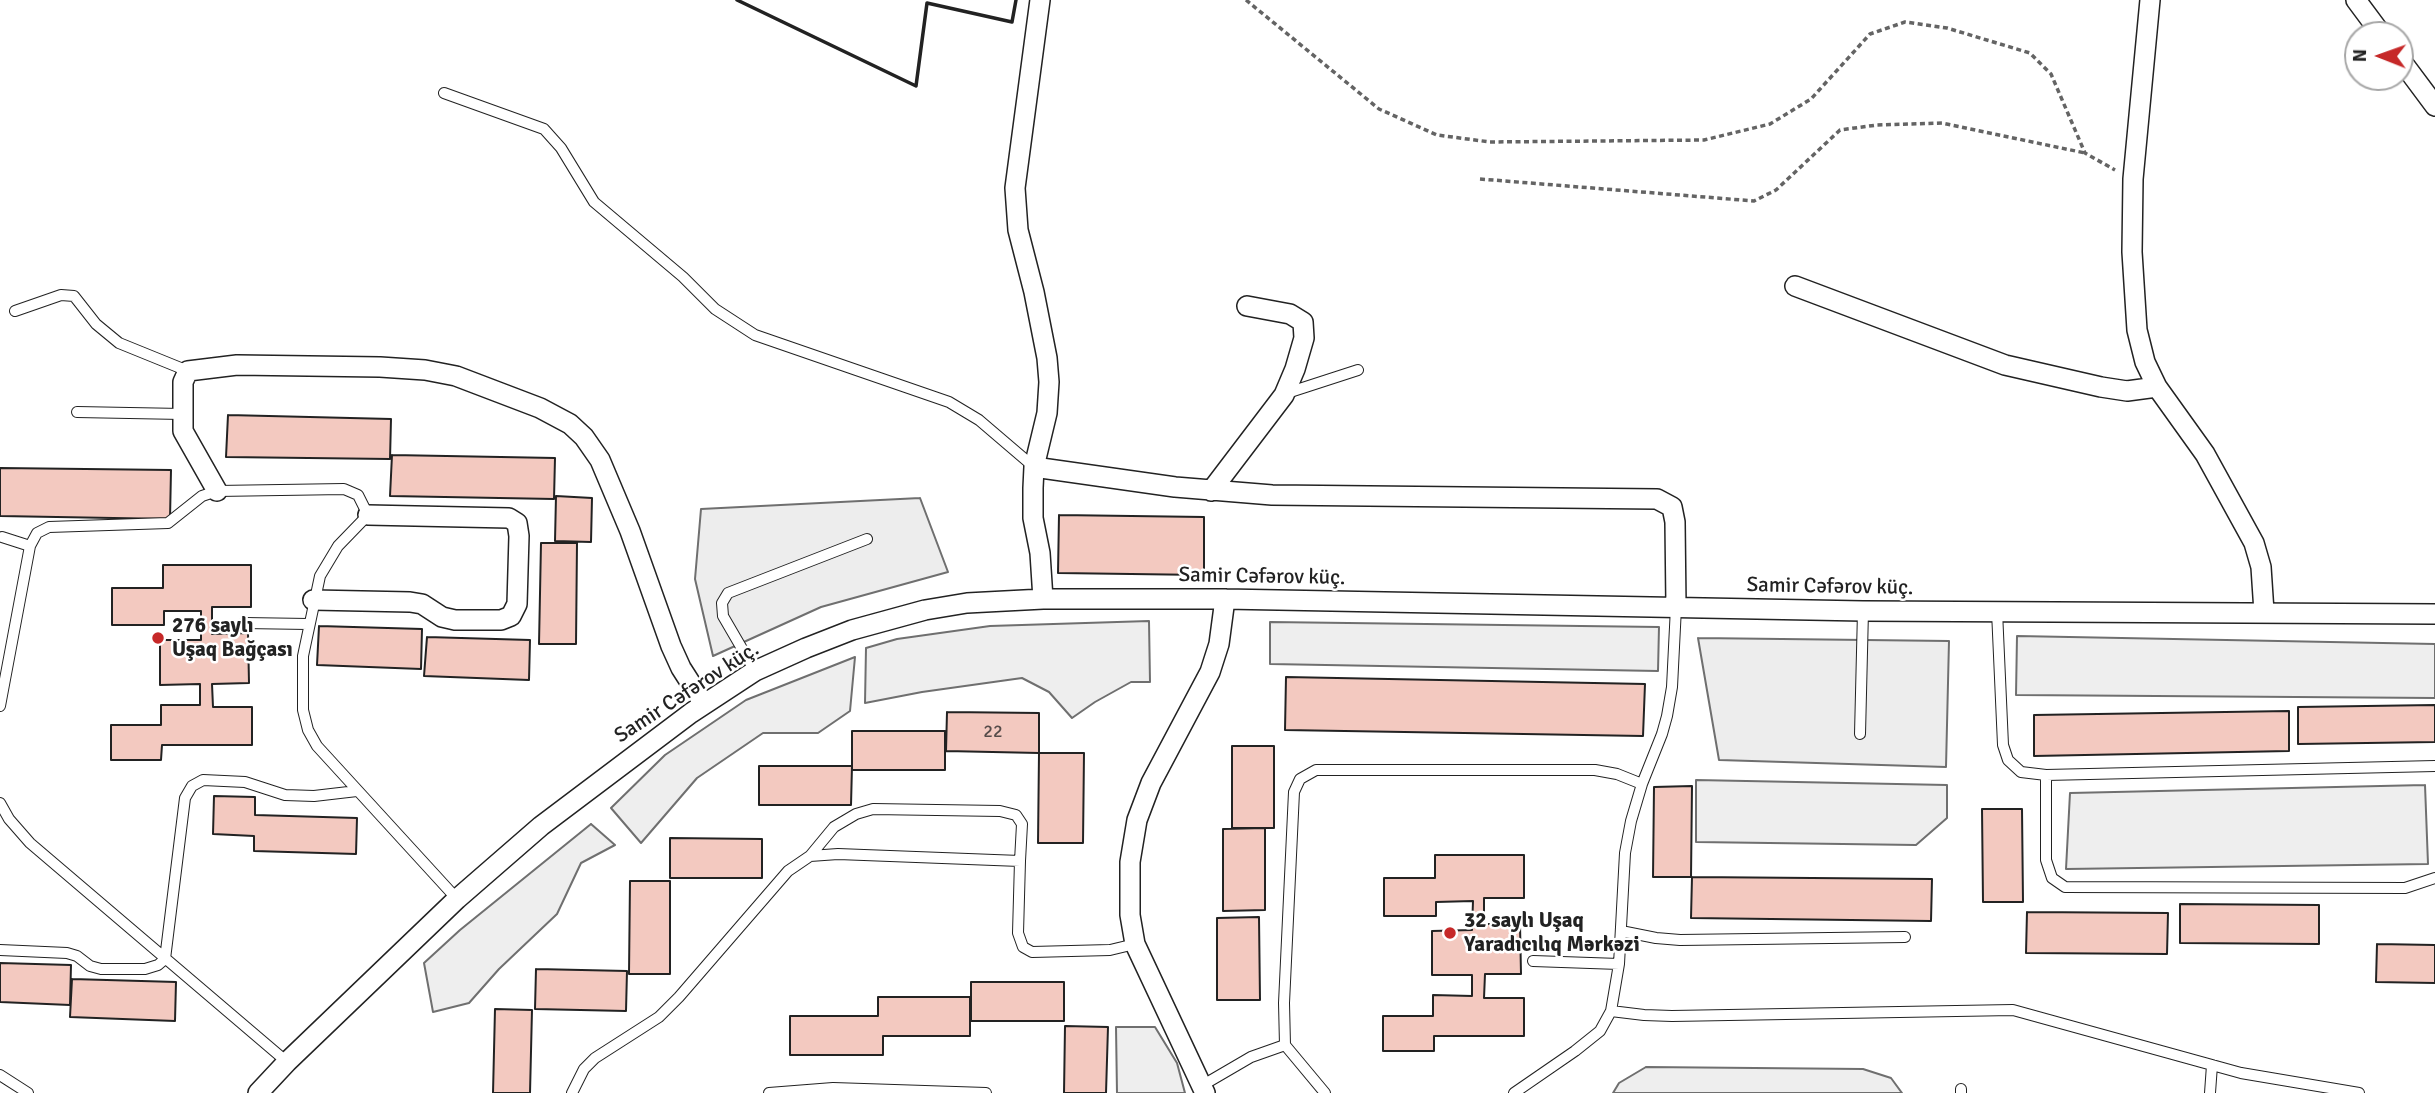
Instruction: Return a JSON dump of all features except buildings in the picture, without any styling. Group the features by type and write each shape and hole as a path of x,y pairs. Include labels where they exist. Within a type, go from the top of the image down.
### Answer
{"street":[{"path":"1040,0 1015,188 1018,230 1034,292 1049,382 1047,413 1034,467 1033,518 1040,552 1043,599"},
{"path":"2150,0 2133,179 2132,252 2137,330 2145,362 2157,387 2205,454 2254,543 2261,567 2264,612"},
{"path":"2356,0 2372,21"},
{"path":"2414,78 2435,106"},
{"path":"1795,286 2005,365 2127,391 2157,387"},
{"path":"1211,492 1284,395 1296,369 1304,338 1303,323 1290,314 1247,306"},
{"path":"217,491 183,431 183,382 188,371 237,366 425,370 456,376 540,408 570,424 584,437 600,460 631,531 671,646 681,668 704,704"},
{"path":"1034,467 1211,492 1657,499 1672,508 1675,522 1676,607"},
{"path":"313,600 410,602 422,604 442,618 455,620 500,620 511,616 517,604 517,523 509,518 368,515"},
{"name":"Samir Cəfərov küç.","path":"258,1093 457,899 541,826 610,772 755,671 806,648 889,618 967,603 1043,599 1225,599 1863,611 2435,614"},
{"path":"1204,1089 1135,944 1130,915 1130,862 1138,820 1151,783 1210,672 1219,644 1225,599"}],"lane":[{"path":"444,93 544,129 561,148 594,202 683,277 715,309 755,335 949,402 979,420 1034,467"},
{"path":"15,311 61,295 74,296 96,324 118,343 188,371"},
{"path":"1284,395 1358,370"},
{"path":"76,412 182,414"},
{"path":"0,706 30,546 37,533 49,527 168,523 202,496 217,491 344,489 358,495 368,515 338,546 320,576 313,600 303,656 303,709 308,730 317,746 457,899"},
{"path":"2,537 30,546"},
{"path":"755,671 723,616 722,603 728,593 867,539"},
{"path":"1514,1093 1600,1031 1611,1011 1619,964 1625,853 1642,785 1667,716 1672,687 1676,607"},
{"path":"1860,734 1863,611"},
{"path":"1997,611 2003,745 2008,760 2021,772 2046,775 2435,766"},
{"path":"244,623 308,624"},
{"path":"1325,1093 1285,1045 1284,1003 1294,792 1300,779 1316,769 1595,770 1617,774 1642,785"},
{"path":"2046,775 2046,860 2052,878 2065,887 2405,888 2435,878"},
{"path":"165,959 185,798 192,786 203,780 246,782 285,795 314,796 357,791"},
{"path":"0,803 9,820 30,843 287,1062"},
{"path":"572,1093 584,1069 595,1058 659,1017 679,997 789,872 810,856 834,827 856,814 873,809 1000,811 1016,815 1022,824 1018,933 1023,947 1032,952 1110,950 1135,944"},
{"path":"810,856 838,854 1020,861"},
{"path":"1621,931 1656,939 1692,940 1905,937"},
{"path":"0,950 67,953 101,969 145,969 165,959"},
{"path":"1533,961 1619,964"},
{"path":"1611,1011 1672,1016 2012,1010 2241,1073 2359,1093"},
{"path":"1204,1089 1251,1057 1285,1045"},
{"path":"2210,1093 2212,1065"},
{"path":"0,1075 28,1093"},
{"path":"769,1093 833,1088 986,1093"}],"path":[{"path":"1246,0 1378,110 1437,135 1490,142 1704,140 1770,124 1811,99 1870,34 1905,22 1947,28 2030,53 2051,74 2085,153"},
{"path":"1480,179 1754,201 1776,190 1840,130 1877,125 1942,123 2085,153 2133,179"}],"shaded area":[{"path":"920,498 948,572 821,607 713,656 695,579 701,509"},
{"path":"1149,621 1150,682 1131,682 1072,718 1049,692 1022,678 865,703 866,648 897,639 990,626"},
{"path":"1270,622 1659,627 1658,671 1270,664"},
{"path":"2017,636 2435,644 2435,698 2016,695"},
{"path":"1698,638 1949,641 1946,767 1719,760"},
{"path":"855,657 850,711 818,733 763,733 697,778 641,843 611,808 665,755 746,700"},
{"path":"1696,780 1947,785 1947,818 1916,845 1696,842"},
{"path":"2425,785 2428,864 2066,869 2070,793"},
{"path":"591,824 615,845 581,863 557,914 499,969 469,1003 433,1012 424,963 460,930"},
{"path":"1116,1027 1155,1027 1177,1063 1185,1093 1117,1093"},
{"path":"1646,1067 1863,1069 1891,1078 1902,1093 1613,1093 1619,1083"}],"wall":[{"path":"737,0 916,86 927,3 1012,22 1016,0"}],"place":[{"name":"276 saylı Uşaq Bağçası","path":"158,638"},
{"name":"32 saylı Uşaq Yaradıcılıq Mərkəzi","path":"1450,933"}]}
